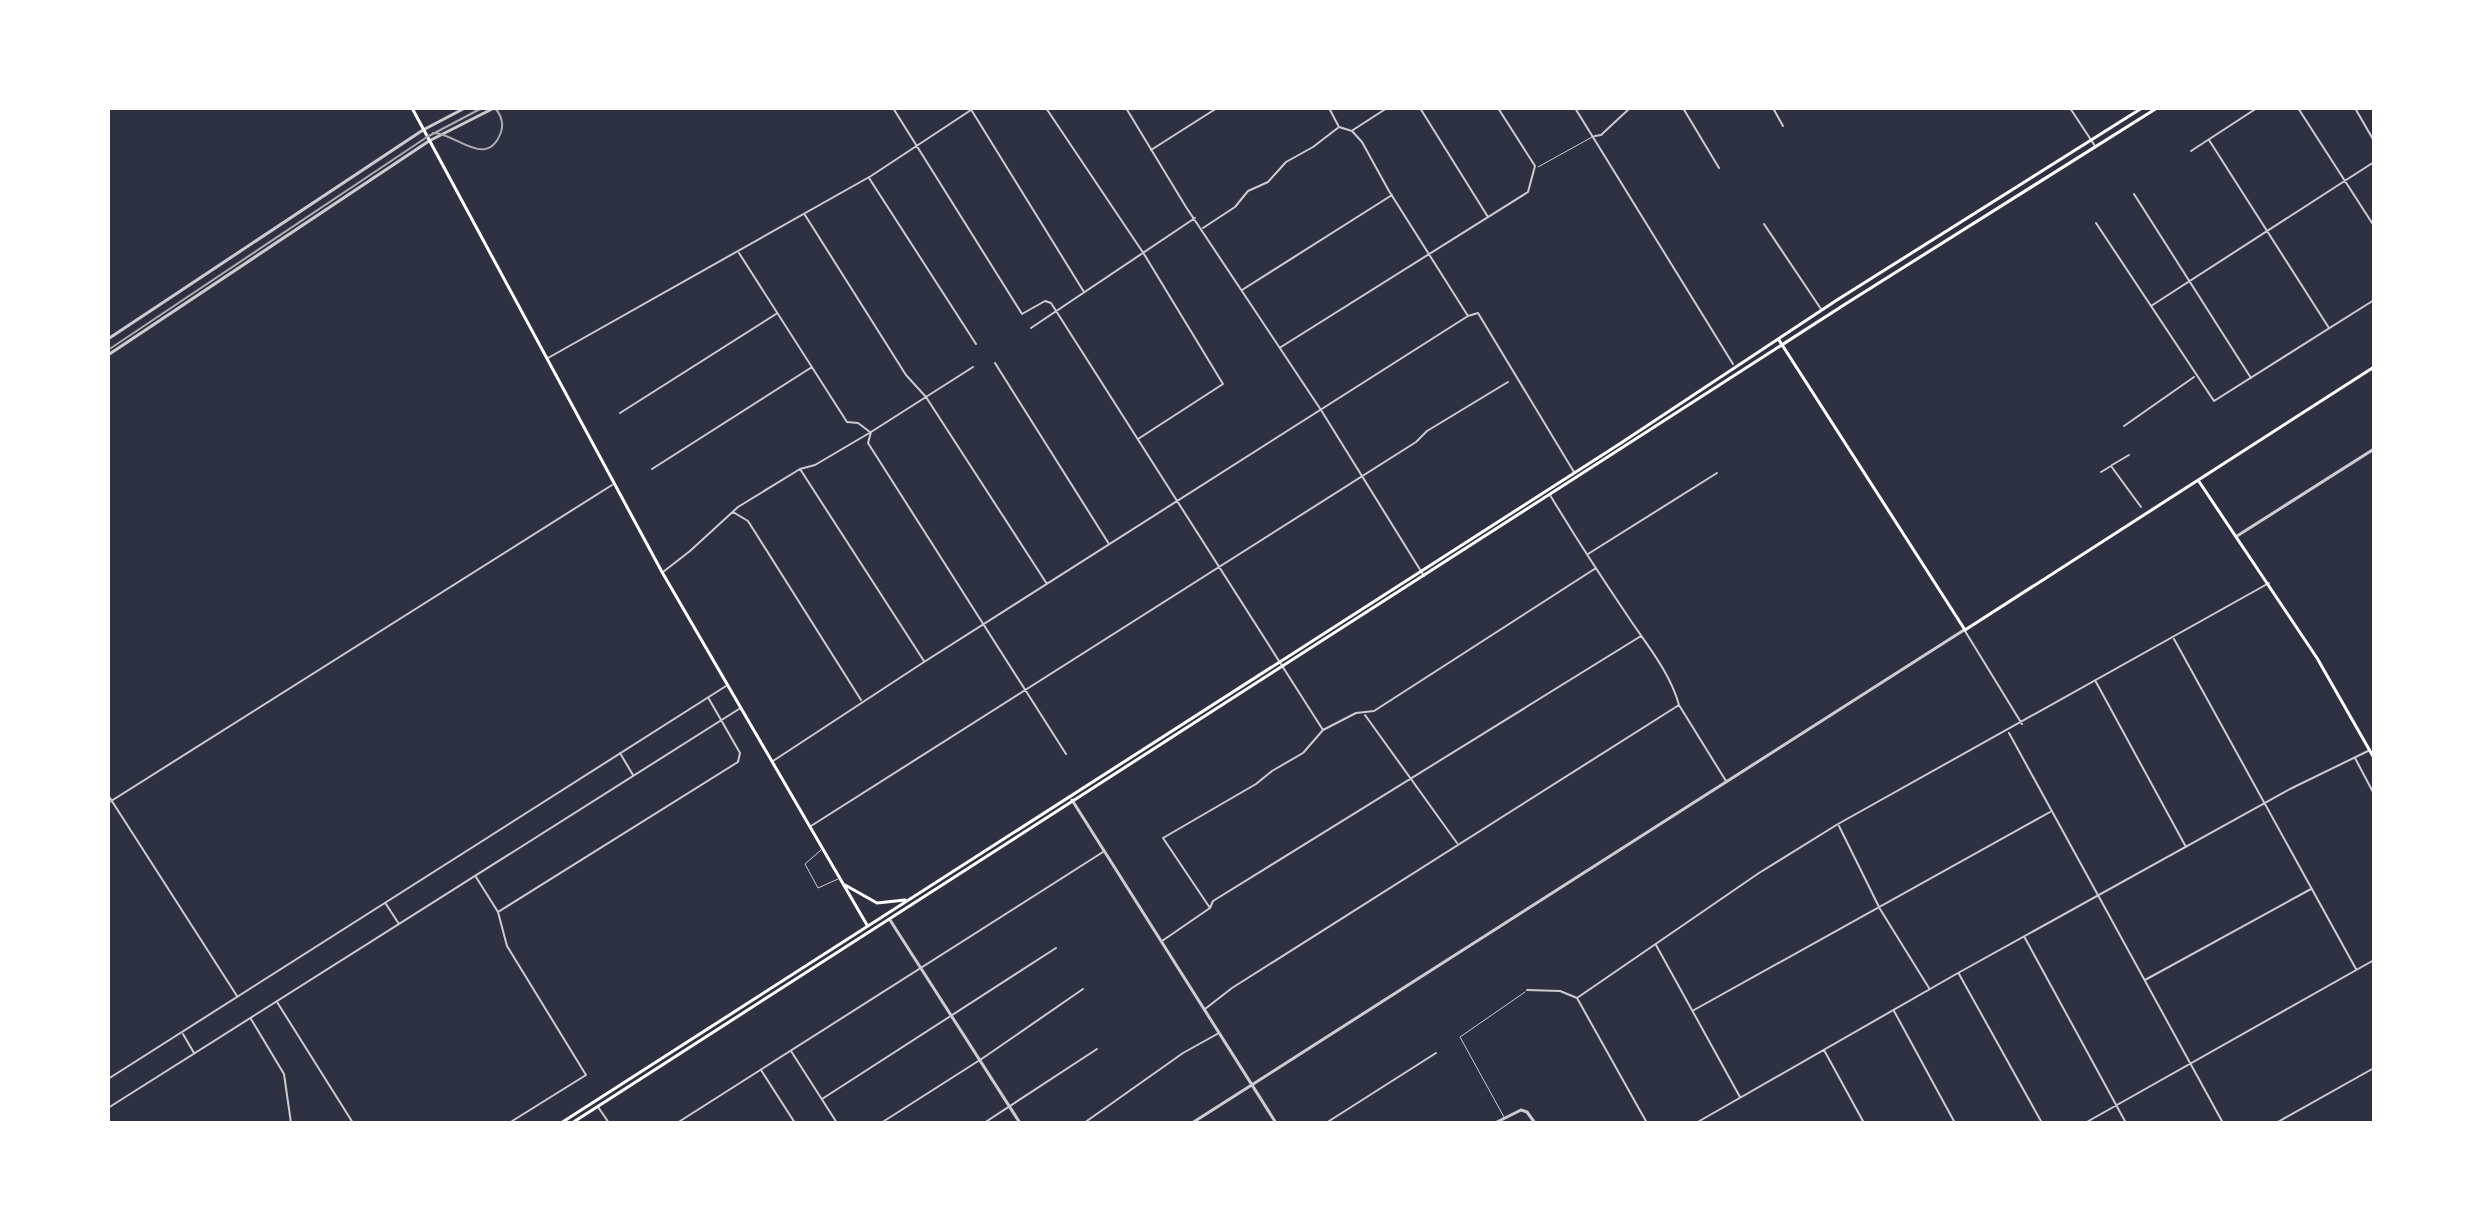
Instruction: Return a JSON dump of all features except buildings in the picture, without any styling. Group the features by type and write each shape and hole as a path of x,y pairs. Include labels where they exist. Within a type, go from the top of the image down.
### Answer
{"main road":[{"path":"412,108 662,572 871,932"},
{"path":"561,1123 910,899 1282,667 1822,311 2142,108"},
{"path":"572,1123 890,920 1279,662 1550,495 1994,209 2157,108"},
{"path":"1779,340 1966,629 2374,367"},
{"path":"2198,480 2317,658 2374,758"},
{"path":"842,883 877,903 910,899"}],"street":[{"path":"108,339 423,130 465,108"},
{"path":"108,355 429,141 494,108"},
{"path":"893,108 1022,314 1045,301 1057,311 1176,503 1323,730"},
{"path":"1046,108 1144,254 1223,384 1137,440"},
{"path":"1126,108 1150,151 1321,410 1422,574"},
{"path":"1150,151 1217,108"},
{"path":"1329,108 1339,127 1352,131 1468,316"},
{"path":"1352,131 1387,108"},
{"path":"1420,108 1488,218"},
{"path":"1280,347 1528,192 1535,166 1498,108"},
{"path":"1575,108 1733,364"},
{"path":"1594,136 1601,135 1630,108"},
{"path":"1683,108 1719,168"},
{"path":"1773,108 1783,126"},
{"path":"2070,108 2095,147"},
{"path":"2191,151 2257,108"},
{"path":"2298,108 2374,226"},
{"path":"2355,108 2374,141"},
{"path":"547,359 868,177 973,109 1084,292"},
{"path":"1202,229 1235,207 1248,191 1268,182 1286,162 1339,127"},
{"path":"2209,140 2330,328"},
{"path":"2150,307 2374,162"},
{"path":"868,177 976,344"},
{"path":"337,187 344,198"},
{"path":"328,193 335,204"},
{"path":"2134,194 2252,379"},
{"path":"1240,290 1393,195"},
{"path":"804,214 906,375 926,397 1048,585"},
{"path":"1031,328 1195,218"},
{"path":"2096,223 2195,377 2214,401 2374,300"},
{"path":"1764,224 1822,311"},
{"path":"739,252 847,422 858,423 871,432"},
{"path":"620,413 778,313"},
{"path":"772,762 1468,316 1478,313 1574,473"},
{"path":"995,363 1110,545"},
{"path":"652,469 812,367"},
{"path":"662,572 732,512 800,469 815,465 871,432 973,367"},
{"path":"2124,426 2195,377"},
{"path":"810,827 1508,382"},
{"path":"871,432 868,443 1066,754"},
{"path":"2237,536 2374,449"},
{"path":"2101,472 2129,455"},
{"path":"2111,466 2141,507"},
{"path":"800,469 924,662"},
{"path":"1587,555 1717,473"},
{"path":"110,802 613,484"},
{"path":"1547,490 1677,692 1679,705 1726,782"},
{"path":"732,512 748,521 863,702"},
{"path":"1210,908 1163,838 1303,753 1323,730 1356,713 1374,711 1596,568"},
{"path":"1577,998 1759,873 1838,824 2008,732 2269,583"},
{"path":"1192,1123 1966,629 2022,724"},
{"path":"1162,941 1210,908 1213,901 1641,636"},
{"path":"2174,638 2356,969"},
{"path":"2095,681 2186,847"},
{"path":"108,1079 727,685"},
{"path":"498,912 738,762 740,758 708,697"},
{"path":"1205,1009 1232,988 1679,705"},
{"path":"108,1108 741,708"},
{"path":"1365,714 1458,845"},
{"path":"2008,732 2223,1123"},
{"path":"1696,1123 2098,895 2265,803 2370,750"},
{"path":"620,753 634,776"},
{"path":"2354,757 2374,794"},
{"path":"108,795 237,997"},
{"path":"1071,800 1276,1123"},
{"path":"1694,1010 2051,812"},
{"path":"1838,824 1880,909 1929,989"},
{"path":"677,1123 1104,851"},
{"path":"476,876 498,912 507,946 586,1075 509,1123"},
{"path":"2145,980 2312,889"},
{"path":"385,903 399,924"},
{"path":"890,920 1020,1123"},
{"path":"2024,937 2126,1123"},
{"path":"1656,944 1740,1097"},
{"path":"822,1099 1056,948"},
{"path":"2085,1123 2374,960"},
{"path":"1958,973 2042,1123"},
{"path":"881,1123 1083,989"},
{"path":"1527,990 1560,991 1577,998 1647,1123"},
{"path":"277,1002 353,1123"},
{"path":"1893,1010 1955,1123"},
{"path":"251,1018 284,1074 291,1123"},
{"path":"182,1032 195,1054"},
{"path":"1084,1123 1183,1053 1220,1033"},
{"path":"984,1123 1097,1049"},
{"path":"790,1050 837,1123"},
{"path":"1824,1050 1864,1123"},
{"path":"1326,1123 1436,1053"},
{"path":"2276,1123 2374,1068"},
{"path":"761,1069 795,1123"},
{"path":"598,1106 609,1123"},
{"path":"1495,1123 1515,1111 1527,1112 1535,1123"},
{"path":"785,1123 792,1119"}],"lane":[{"path":"1535,166 1553,160 1594,136"},
{"path":"823,849 805,864 818,888 840,878"},
{"path":"1504,1117 1460,1037 1527,990"}],"tram line":[{"path":"108,350 427,137 482,108"},
{"path":"433,133 470,147 488,148 495,143 502,129 495,108"}]}
